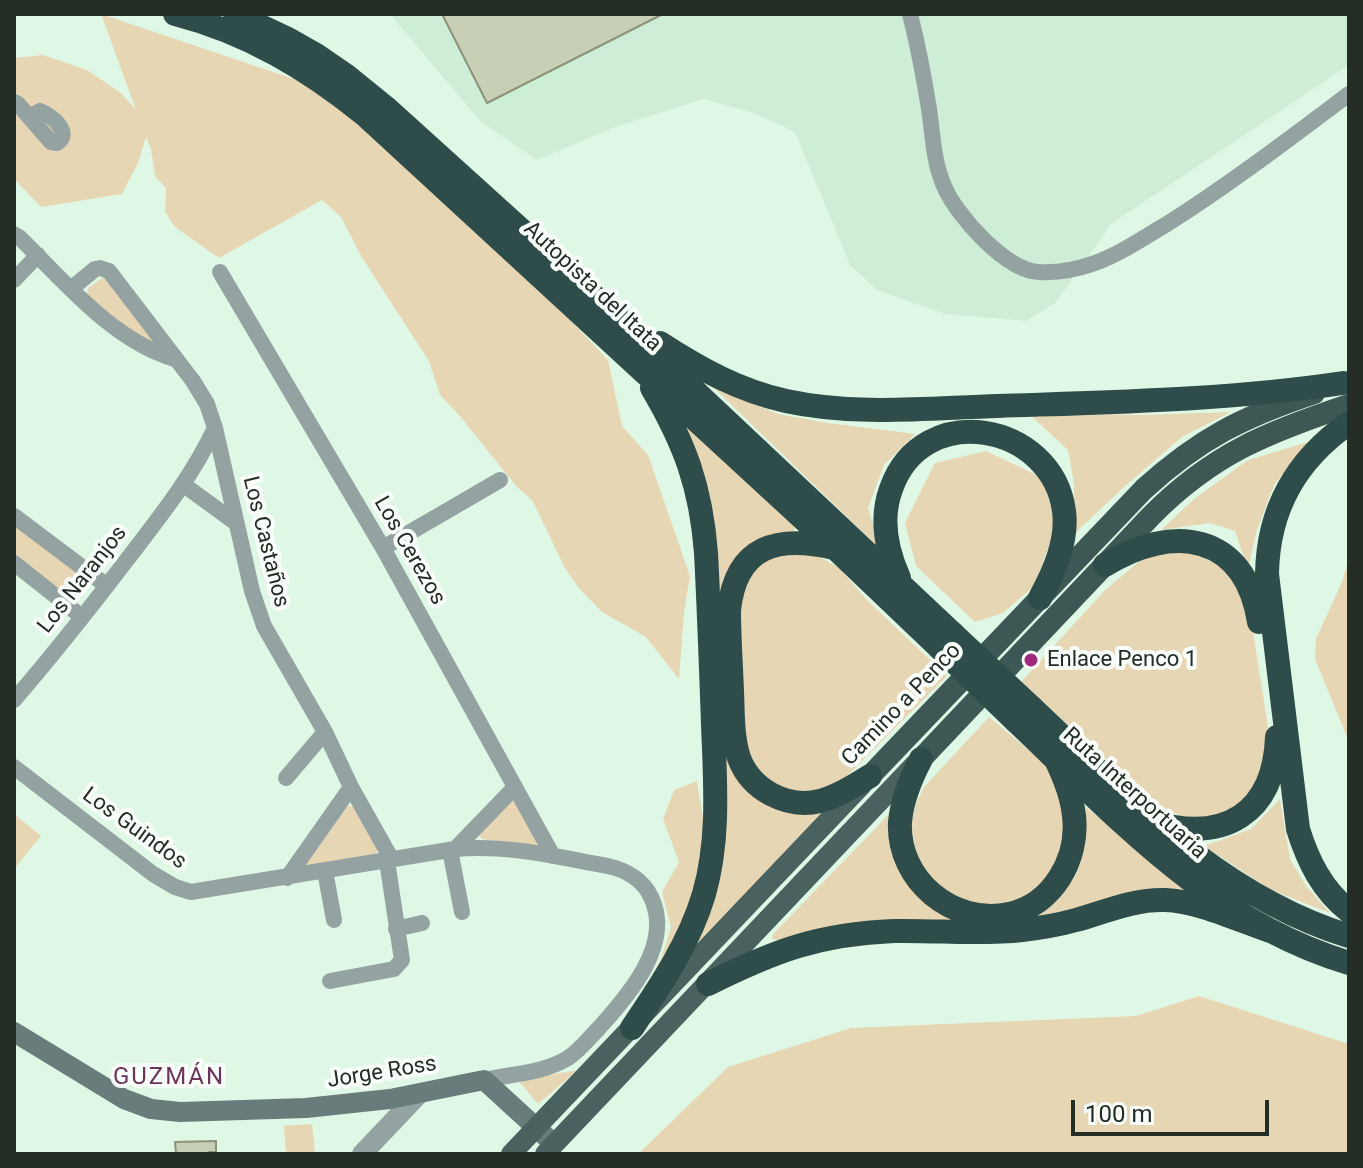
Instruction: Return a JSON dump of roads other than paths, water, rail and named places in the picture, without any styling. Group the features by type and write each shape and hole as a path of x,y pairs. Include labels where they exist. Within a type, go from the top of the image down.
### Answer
{"highway":[{"name":"Autopista del Itata","path":"175,14 247,40 327,85 402,147 835,548 946,641"},
{"name":"Autopista del Itata","path":"235,14 302,46 364,89 584,287 904,587 946,641"},
{"path":"584,287 659,342 705,371 751,391 813,406 886,409 1181,400 1294,390 1347,390"},
{"path":"632,360 651,386 678,435 693,476 702,514 716,805 714,847 697,914 668,974 632,1028"},
{"path":"1055,758 1074,813 1073,843 1065,868 1040,900 1009,914 988,916 956,909 936,898 919,882 906,860 900,836 901,813 908,787 921,759 1169,498 1208,467 1347,390"},
{"name":"Camino a Penco","path":"870,776 1144,489 1190,450 1253,414 1347,390"},
{"path":"1349,423 1311,456 1284,495 1269,541 1267,574 1298,829 1316,874 1349,911"},
{"path":"904,587 891,558 885,530 887,504 894,481 906,461 920,447 949,434 971,431 993,434 1017,444 1038,460 1058,489 1064,512 1063,537 1054,568 1040,598"},
{"path":"1105,565 1132,550 1164,542 1180,540 1203,544 1223,554 1238,567 1250,585 1257,607 1277,736 1275,762 1268,782 1249,809 1223,825 1191,829 1153,822"},
{"path":"835,548 794,542 776,544 754,556 740,572 732,590 729,610 735,740 742,764 752,780 774,796 792,802 827,799 870,776"},
{"path":"946,641 1024,714"},
{"name":"Ruta Interportuaria","path":"1024,714 1211,867 1258,897 1309,922 1349,936"},
{"name":"Ruta Interportuaria","path":"1024,714 1055,758 1157,855 1215,898 1270,931 1349,963"},
{"path":"708,984 790,947 833,937 897,931 1021,930 1154,900 1191,903 1270,931"}],"main road":[{"path":"484,1080 536,1127 555,1151 921,759"},
{"name":"Camino a Penco","path":"511,1154 870,776"},
{"name":"Jorge Ross","path":"14,1032 124,1099 165,1111 320,1107 419,1094 484,1080"}],"street":[{"path":"910,14 921,58 935,164 945,190 996,251 1024,270 1058,272 1093,264 1128,247 1205,200 1349,94"},
{"path":"14,102 29,117"},
{"name":"Los Castaños","path":"14,234 127,336 175,359"},
{"path":"14,280 38,255"},
{"name":"Los Castaños","path":"72,288 95,269 109,271 201,392 215,428 259,615 325,732 389,861"},
{"name":"Los Cerezos","path":"220,272 383,548 553,856"},
{"name":"Los Naranjos","path":"14,700 184,485 215,428"},
{"path":"383,548 500,480"},
{"path":"184,485 236,523"},
{"path":"14,516 107,586"},
{"path":"14,563 82,617"},
{"path":"286,778 325,732"},
{"name":"Los Guindos","path":"14,767 153,874 191,892 477,847 503,848 616,868 644,886"},
{"path":"287,878 351,787"},
{"path":"462,912 453,849 515,787"},
{"path":"330,981 394,969 402,960 389,861"},
{"path":"325,871 334,920"},
{"name":"Jorge Ross","path":"484,1080 546,1068 566,1059 611,1014 638,978 655,940 656,910 644,886"},
{"path":"396,929 422,923"},
{"path":"362,1154 419,1094"}],"place":[{"name":"Enlace Penco 1","path":"1031,660"}],"district":[{"name":"GUZMÁN","path":"169,1078"}]}
